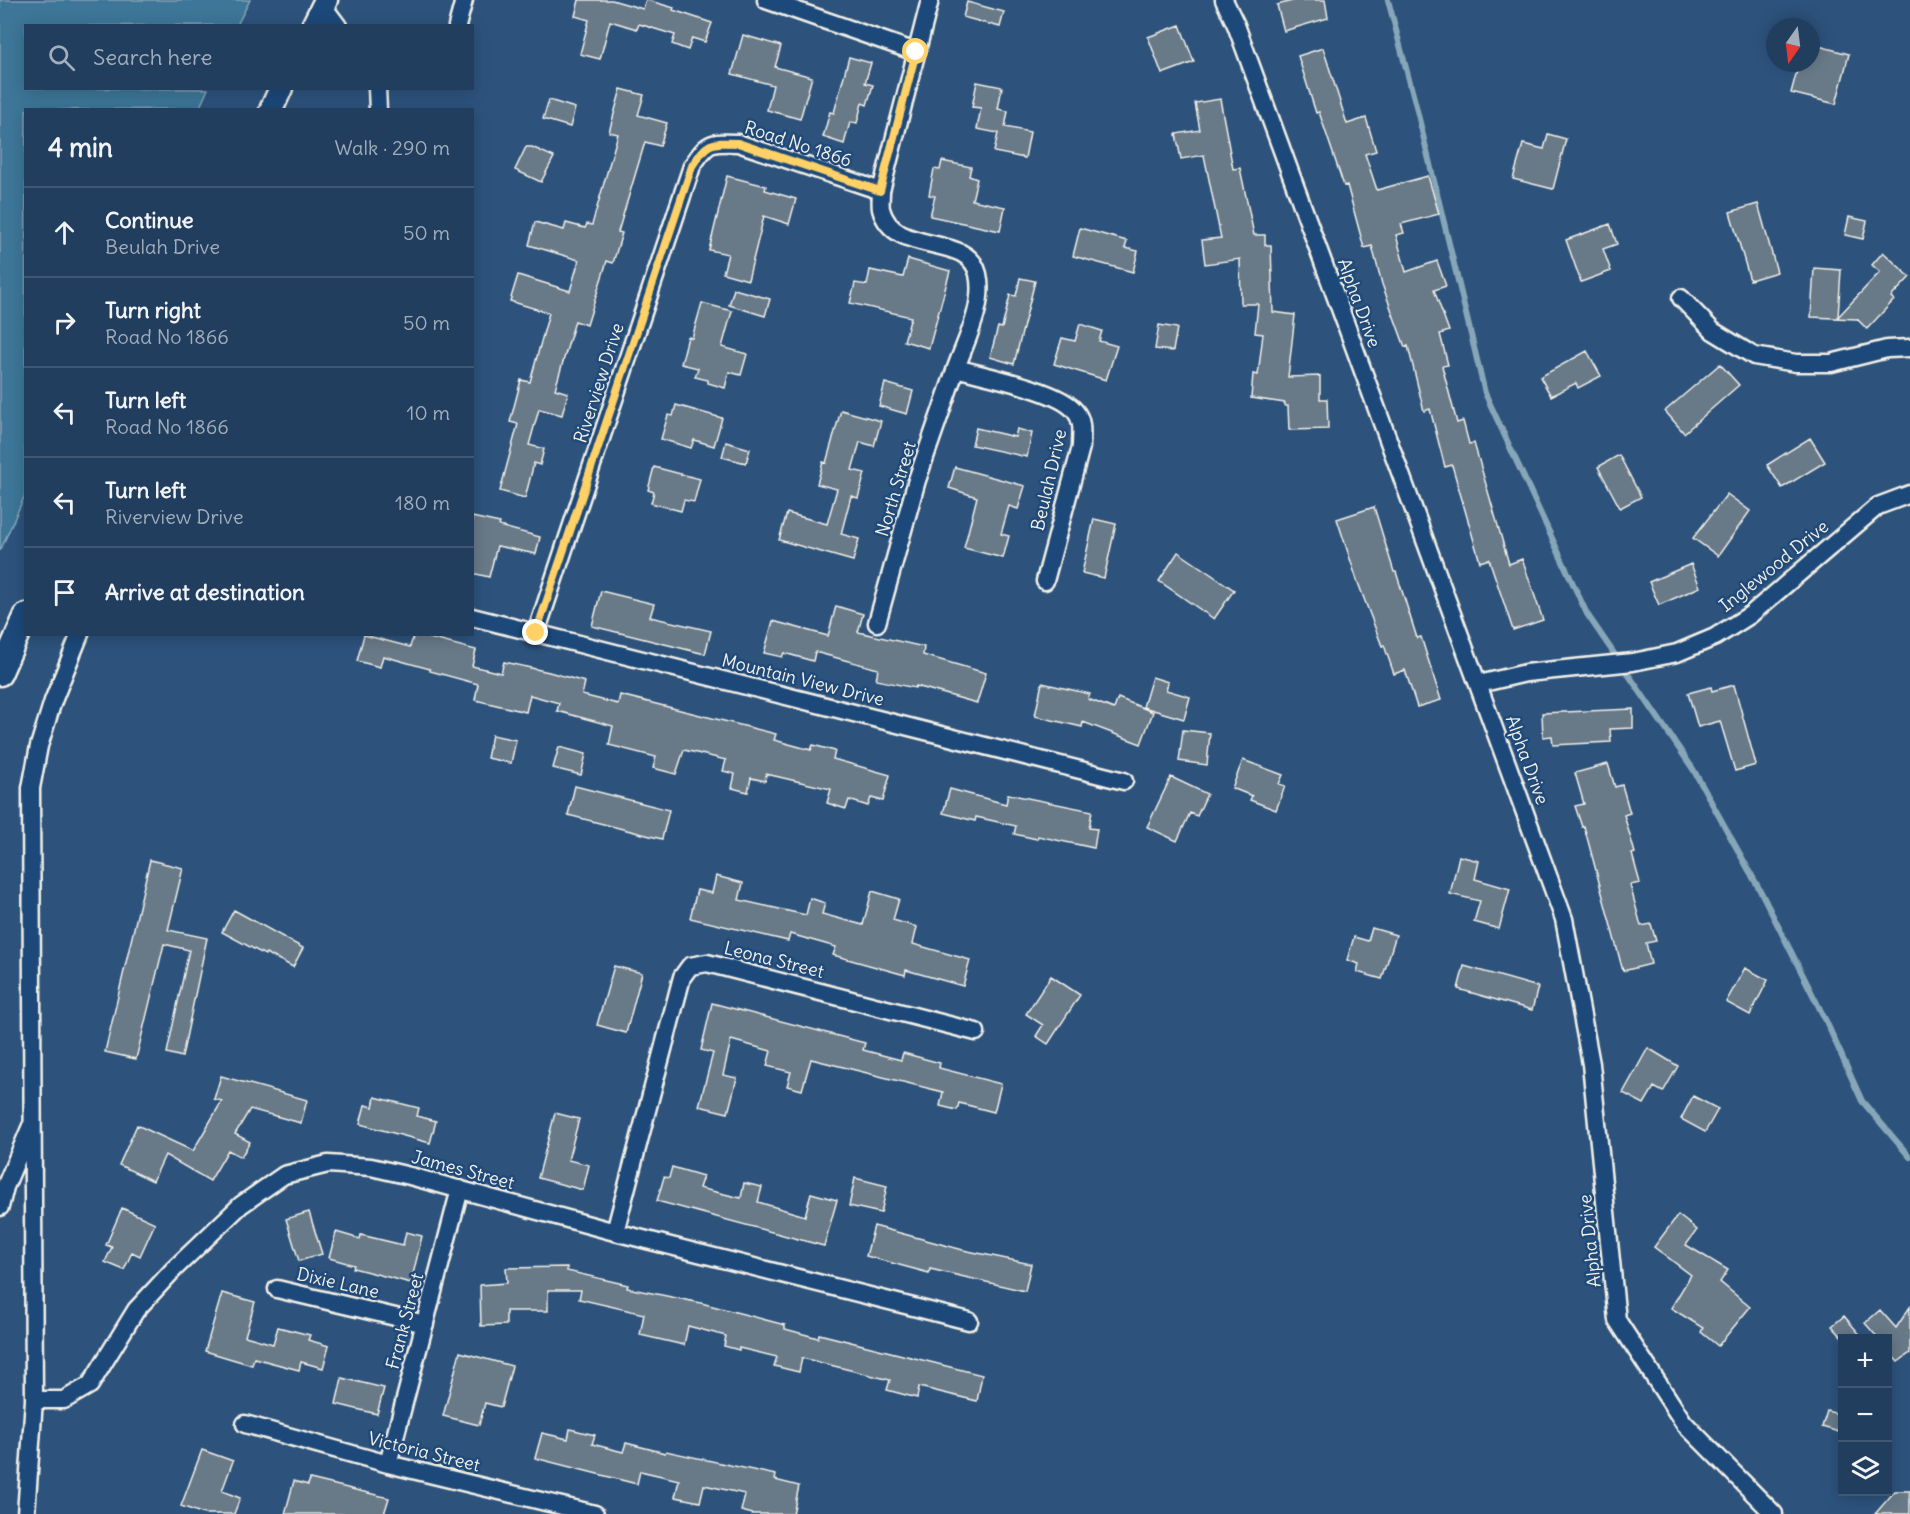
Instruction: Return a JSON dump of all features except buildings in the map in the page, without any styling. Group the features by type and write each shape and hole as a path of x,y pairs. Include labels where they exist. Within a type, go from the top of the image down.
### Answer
{"main road":[{"path":"272,108 280,90"},
{"path":"0,674 24,620"}],"street":[{"path":"458,24 464,0"},
{"path":"766,0 916,52"},
{"path":"930,0 880,191 881,209 890,228 910,239 952,249 969,257 978,274 977,309 956,368"},
{"name":"Alpha Drive","path":"1224,0 1240,36 1564,919 1592,1064 1617,1320 1684,1423 1774,1514"},
{"path":"320,11 336,24"},
{"path":"377,90 378,108"},
{"name":"Road No 1866","path":"704,148 715,142 738,143 880,191"},
{"name":"Riverview Drive","path":"536,633 692,166 704,148"},
{"path":"1681,298 1713,331 1754,356 1796,363 1831,363 1887,349 1910,348"},
{"name":"Beulah Drive","path":"956,368 1058,397 1076,411 1079,418 1082,426 1081,447 1045,581"},
{"name":"North Street","path":"877,623 917,480 956,368"},
{"name":"Inglewood Drive","path":"1479,684 1526,673 1639,661 1677,653 1706,641 1750,615 1794,580 1878,506 1910,494"},
{"name":"Mountain View Drive","path":"474,618 1124,781"},
{"path":"26,1514 34,1400 34,1119 30,852 32,788 39,746 79,636"},
{"name":"Leona Street","path":"615,1232 682,977 690,966 707,963 976,1032"},
{"path":"0,1207 5,1187 34,1119"},
{"name":"James Street","path":"34,1400 64,1400 90,1385 136,1310 241,1205 284,1175 328,1164 371,1167 615,1232 969,1321"},
{"name":"Frank Street","path":"388,1464 460,1189"},
{"name":"Dixie Lane","path":"277,1289 425,1324"},
{"name":"Victoria Street","path":"245,1424 388,1464 595,1514"}],"water":[{"path":"0,0 250,0 238,24 24,24 24,90 208,90 199,108 24,108 24,497 0,551"}],"waterway":[{"path":"1388,0 1485,393 1587,614 1693,769 1762,894 1826,1021 1862,1101 1910,1157"}],"route":[{"path":"536,633 692,166 704,148 715,142 738,143 880,191 916,52"}]}
